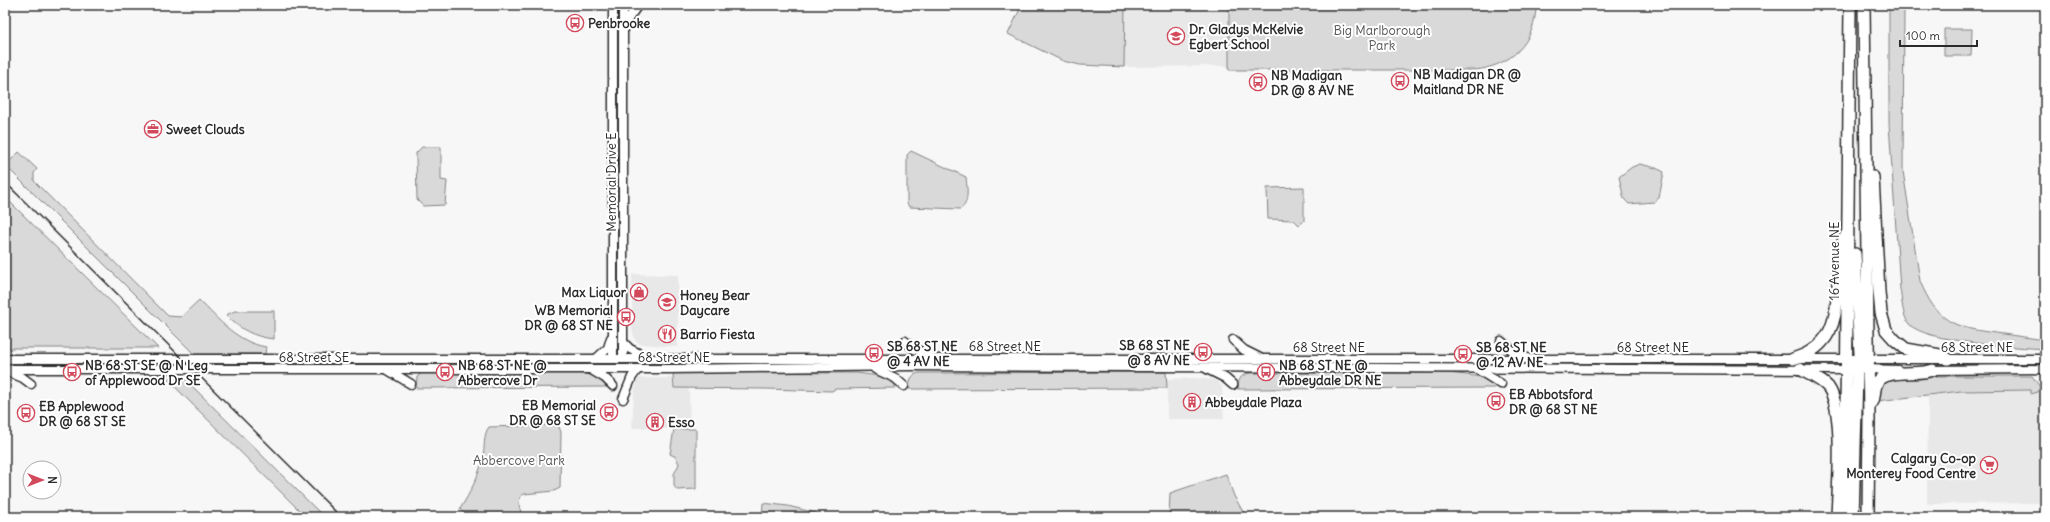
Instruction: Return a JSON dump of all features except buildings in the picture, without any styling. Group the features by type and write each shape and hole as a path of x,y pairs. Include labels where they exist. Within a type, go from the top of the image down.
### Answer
{"highway":[{"name":"16 Avenue NE","path":"1850,5 1848,231 1858,365 1869,419 1868,517"},
{"name":"16 Avenue NE","path":"1845,517 1868,237 1865,140 1864,5"},
{"path":"1865,140 1872,154 1879,292 1885,326 1890,335 1906,349 1940,355 1948,359"},
{"path":"1848,198 1854,217 1858,365 1853,517"},
{"path":"1793,359 1816,348 1823,342 1830,330 1836,301 1840,245 1848,231"},
{"path":"1800,369 1816,377 1827,386 1835,403 1838,423 1837,517"},
{"path":"1869,419 1878,380 1889,374 1926,373 1933,370"}],"main road":[{"name":"Memorial Drive E","path":"613,5 613,359"},
{"name":"Memorial Drive E","path":"623,5 623,359"},
{"path":"623,35 628,19 638,5"},
{"path":"597,358 608,348 613,333"},
{"path":"1233,340 1244,350 1262,359"},
{"path":"905,341 914,349 936,358"},
{"path":"1501,341 1514,352 1531,360"},
{"path":"623,342 637,354 652,359"},
{"name":"68 Street SE","path":"5,359 613,359"},
{"name":"68 Street NE","path":"613,359 1793,359 1933,370 2045,369"},
{"name":"68 Street NE","path":"623,369 869,366 1800,369 1948,359 2045,359"},
{"path":"869,366 891,375 904,386"},
{"path":"386,368 411,384"},
{"name":"68 Street SE","path":"5,370 386,368 623,369"},
{"path":"590,368 605,378 613,386"},
{"path":"1205,368 1225,378 1233,385"},
{"path":"623,399 632,377 638,369"},
{"path":"1476,369 1501,384"},
{"path":"5,370 23,378 31,384"}],"shaded area":[{"name":"Dr. Gladys McKelvie Egbert School","path":"1125,5 1229,5 1229,66 1124,67"},
{"path":"632,274 678,275 678,347 640,344 635,340 632,330"},
{"path":"637,378 673,378 674,388 689,388 690,429 632,428 634,395"},
{"path":"1194,378 1215,380 1222,386 1224,419 1167,419 1167,379"},
{"path":"2045,390 2045,503 1927,504 1928,395 1961,391"}],"green space":[{"path":"1022,5 1125,5 1124,67 1080,65 1063,61 1008,34"},
{"name":"Big Marlborough Park","path":"1229,5 1536,5 1532,30 1526,41 1519,50 1510,57 1488,68 1475,70 1229,70"},
{"path":"1889,5 1904,5 1903,171 1920,281 1926,295 1940,314 1958,325 1969,329 2045,340 2045,349 1953,340 1934,336 1919,330 1909,324 1907,320 1900,289 1889,124"},
{"path":"1944,29 1972,29 1971,56 1944,56"},
{"path":"422,147 441,147 441,180 447,181 445,205 423,206 417,200 416,153"},
{"path":"911,151 966,177 967,200 963,207 960,209 909,207 907,203 907,155"},
{"path":"19,152 37,169 34,173 34,181 168,316 181,317 199,300 221,322 237,335 266,347 265,354 194,354 5,165 5,156 10,161"},
{"path":"1640,164 1656,168 1664,172 1659,198 1654,202 1629,204 1624,199 1619,177 1632,167"},
{"path":"1304,187 1304,221 1299,225 1294,220 1268,219 1267,188"},
{"path":"5,197 158,348 5,348"},
{"path":"235,311 274,311 274,339 247,332 226,315"},
{"path":"557,371 592,375 605,383 607,387 416,388 417,377 423,372"},
{"path":"676,372 857,373 880,376 895,384 895,388 835,389 832,391 674,388 673,375"},
{"path":"1166,372 1167,388 909,389 912,377 919,373"},
{"path":"1449,373 1483,377 1493,383 1495,388 1238,389 1241,377 1246,374"},
{"path":"1898,376 2032,376 2040,387 2038,392 2031,394 2031,390 1961,391 1877,401 1881,383"},
{"path":"166,378 184,378 324,517 306,517"},
{"name":"Abbercove Park","path":"554,425 559,427 561,432 560,488 554,491 524,494 520,497 519,504 522,517 467,517 460,509 477,478 483,457 484,441 489,427"},
{"path":"674,429 696,429 696,489 677,490 674,486 674,474 679,464 676,457 670,454"},
{"path":"1226,474 1234,496 1246,517 1018,517 1169,516 1170,493"},
{"path":"763,503 788,506 816,513 815,517 762,517"}],"railway":[{"path":"5,182 341,517"}],"place":[{"name":"Penbrooke","path":"575,23"},
{"name":"Dr. Gladys McKelvie Egbert School","path":"1176,36"},
{"name":"NB Madigan DR @ Maitland DR NE","path":"1400,81"},
{"name":"NB Madigan DR @ 8 AV NE","path":"1258,82"},
{"name":"Sweet Clouds","path":"153,129"},
{"name":"Max Liquor","path":"639,292"},
{"name":"Honey Bear Daycare","path":"667,302"},
{"name":"WB Memorial DR @ 68 ST NE","path":"626,317"},
{"name":"Barrio Fiesta","path":"667,334"},
{"name":"SB 68 ST NE @ 8 AV NE","path":"1203,352"},
{"name":"SB 68 ST NE @ 4 AV NE","path":"874,353"},
{"name":"SB 68 ST NE @ 12 AV NE","path":"1463,354"},
{"name":"NB 68 ST SE @ N Leg of Applewood Dr SE","path":"72,372"},
{"name":"NB 68 ST NE @ Abbercove Dr","path":"445,372"},
{"name":"NB 68 ST NE @ Abbeydale DR NE","path":"1266,372"},
{"name":"EB Abbotsford DR @ 68 ST NE","path":"1496,401"},
{"name":"Abbeydale Plaza","path":"1192,402"},
{"name":"EB Memorial DR @ 68 ST SE","path":"609,412"},
{"name":"EB Applewood DR @ 68 ST SE","path":"26,413"},
{"name":"Esso","path":"655,422"},
{"name":"Calgary Co-op Monterey Food Centre","path":"1989,465"}]}
